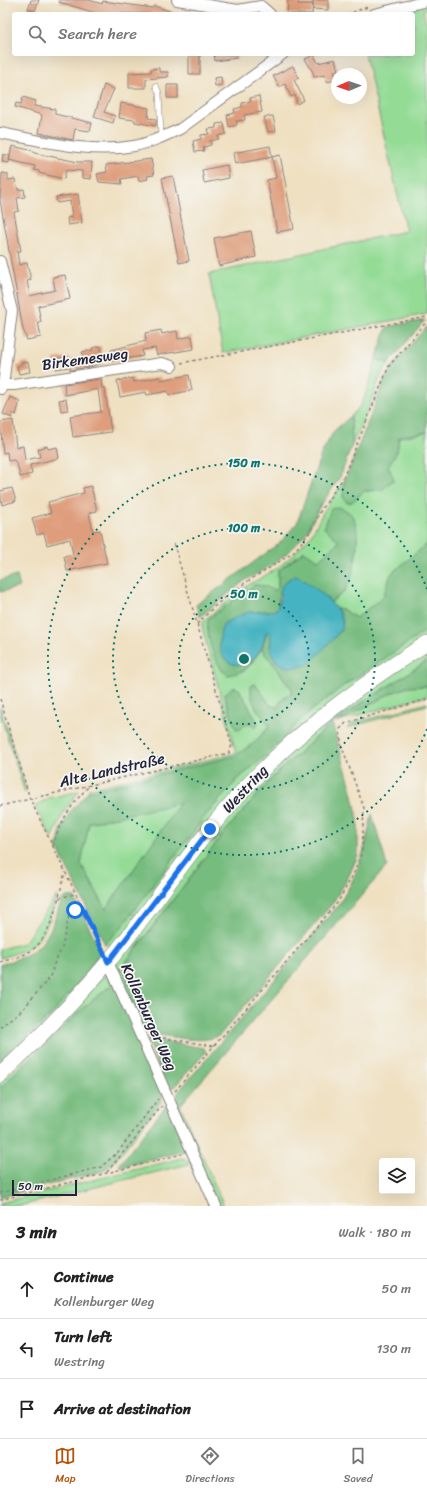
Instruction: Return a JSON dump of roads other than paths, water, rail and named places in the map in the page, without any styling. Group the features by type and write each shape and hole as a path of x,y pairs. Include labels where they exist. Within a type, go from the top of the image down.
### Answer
{"main road":[{"name":"Westring","path":"0,1075 53,1022 108,962 207,832 260,771 327,711 369,681 427,644"}],"street":[{"path":"177,0 238,10 261,6 268,12"},
{"path":"382,12 427,1"},
{"path":"0,133 95,148 135,146 161,138 180,129 280,56"},
{"path":"0,261 12,311 4,348 1,388"},
{"name":"Birkemesweg","path":"1,388 162,363 172,366"},
{"name":"Kollenburger Weg","path":"108,962 141,1034 164,1097 192,1151 216,1206"}],"lane":[{"path":"156,86 158,93 161,138"}],"water":[{"path":"294,576 299,577 320,592 334,606 342,620 341,630 309,664 303,666 291,667 280,664 276,661 271,650 271,638 269,631 266,633 261,649 253,659 243,664 234,664 226,660 221,651 220,639 224,623 248,612 273,611 277,609 283,584"}]}
